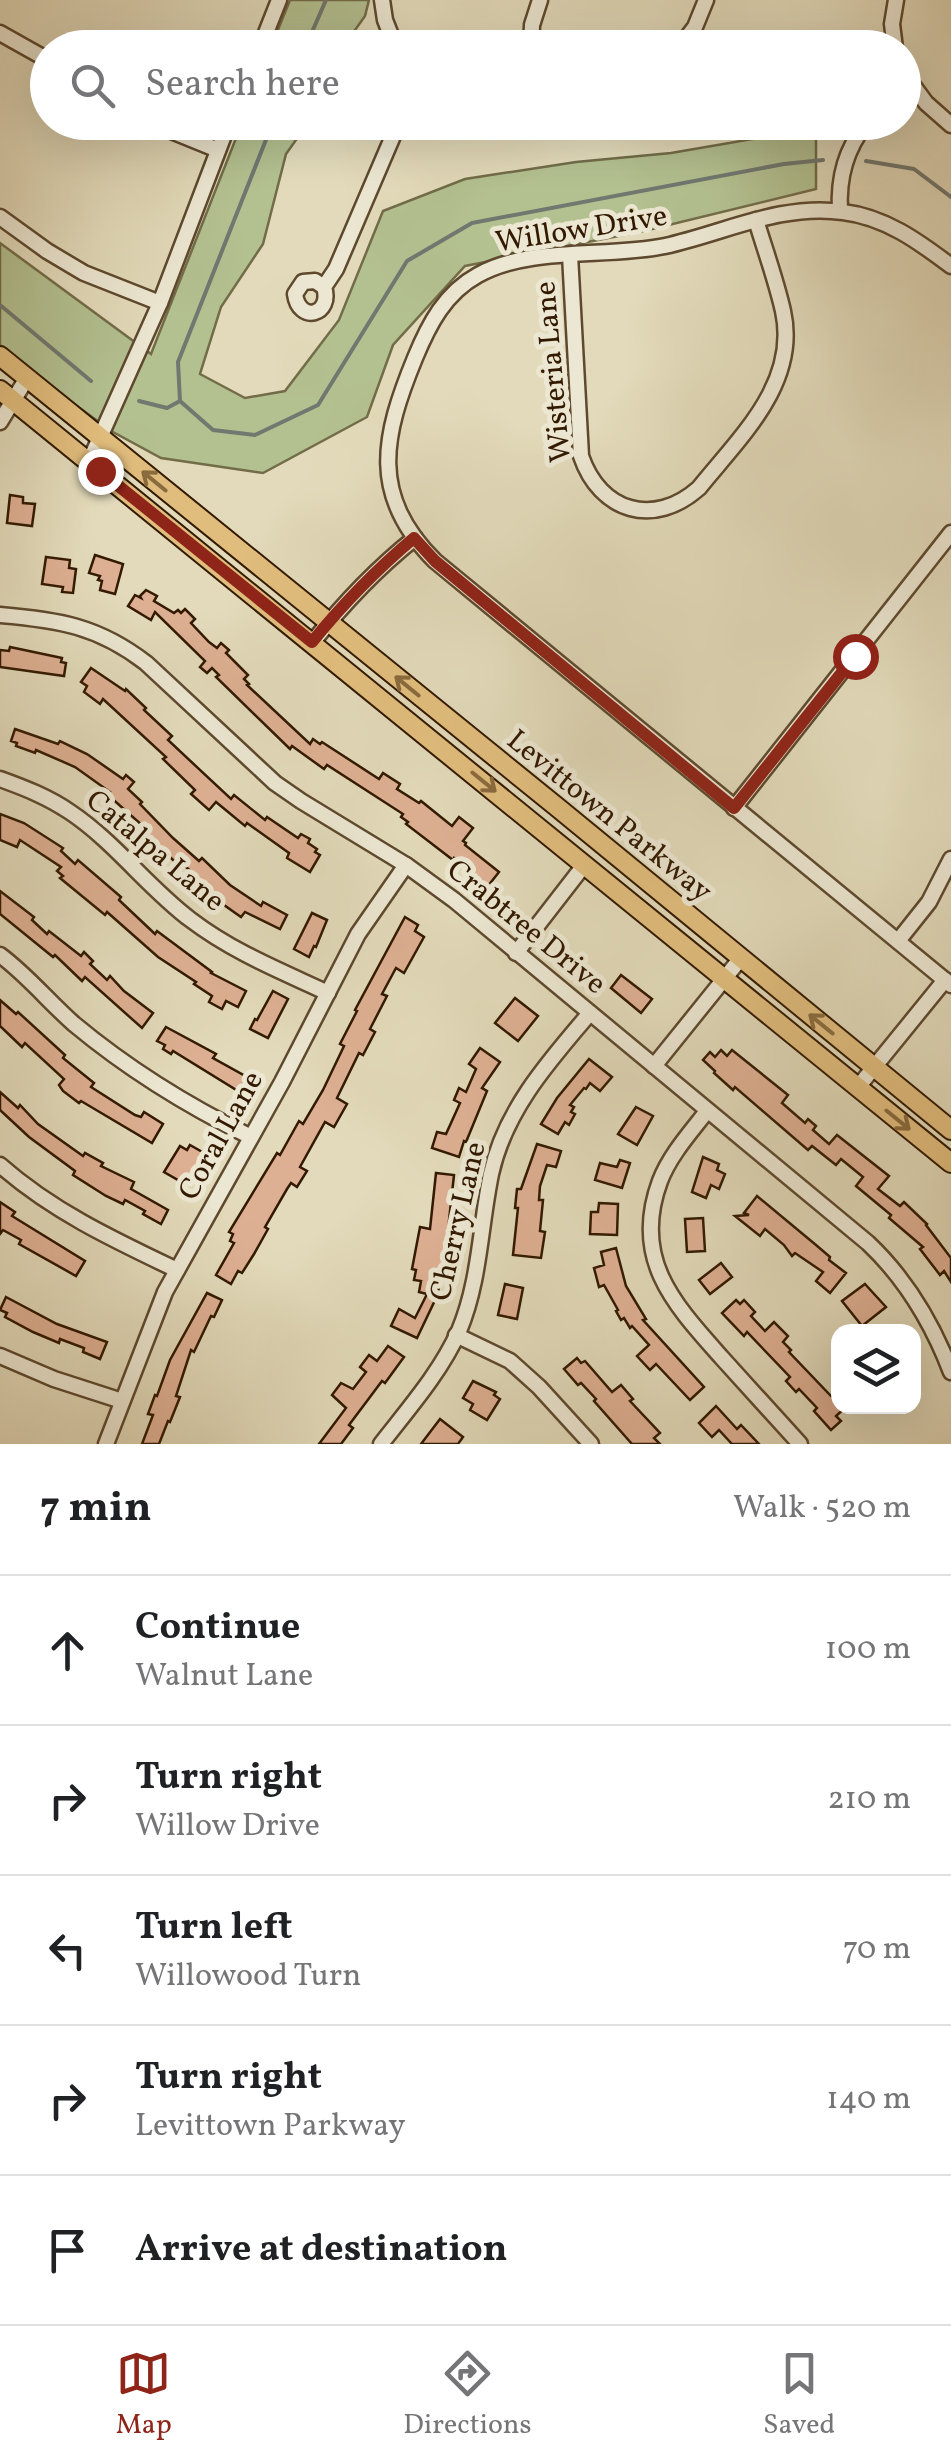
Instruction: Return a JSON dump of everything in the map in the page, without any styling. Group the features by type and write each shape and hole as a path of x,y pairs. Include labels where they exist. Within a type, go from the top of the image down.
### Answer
{"main road":[{"name":"Levittown Parkway","path":"0,356 951,1130"},
{"name":"Levittown Parkway","path":"7,395 951,1163"}],"street":[{"path":"267,30 279,0"},
{"path":"382,0 389,30"},
{"path":"532,30 540,0"},
{"path":"693,30 706,0"},
{"path":"893,30 896,0"},
{"path":"0,33 30,50"},
{"path":"921,101 951,125"},
{"path":"190,140 218,150"},
{"path":"89,462 160,303 222,140"},
{"path":"324,287 336,269 391,140"},
{"path":"840,211 841,175 854,140"},
{"name":"Willow Drive","path":"948,982 435,561 414,538 400,514 391,487 388,440 392,416 435,314 459,287 490,268 525,259 663,246 802,210 840,211 892,226 951,266"},
{"path":"0,217 84,273 160,303"},
{"name":"Wisteria Lane","path":"570,255 581,456 586,471 602,493 625,507 652,511 687,499 699,488 767,401 780,373 786,336 783,312 756,220"},
{"path":"0,422 7,395 27,378"},
{"path":"734,808 951,533"},
{"path":"312,642 390,558 414,538"},
{"name":"Crabtree Drive","path":"0,615 78,626 123,645 275,783 406,865 454,900 878,1252 929,1322 951,1372"},
{"name":"Catalpa Lane","path":"0,780 46,797 72,813 176,908 221,941 328,992"},
{"path":"898,941 929,902 951,858"},
{"path":"516,953 585,864"},
{"name":"Coral Lane","path":"106,1444 150,1327 177,1270 358,934 406,865"},
{"path":"0,955 70,1020 135,1071 251,1137"},
{"path":"654,1066 741,958"},
{"path":"858,1087 948,982"},
{"name":"Cherry Lane","path":"382,1444 433,1376 470,1300 492,1170 506,1132 532,1082 590,1013"},
{"path":"707,1111 676,1151 659,1182 651,1226 658,1270 678,1309 800,1444"},
{"path":"0,1165 64,1212 177,1270"},
{"path":"456,1335 510,1361 591,1444"},
{"path":"0,1356 122,1401"}],"green space":[{"path":"290,0 369,0 365,16 355,30 278,30"},
{"path":"235,140 296,140 286,154 263,244 221,307 200,374 245,398 285,391 339,320 383,211 465,179 746,140 816,140 816,189 644,231 465,266 393,345 367,417 263,473 161,458 113,432 0,345 0,243 151,354"}],"building":[{"path":"10,495 23,497 23,503 35,504 32,526 7,523"},
{"path":"95,555 123,564 115,594 100,590 100,576 89,573"},
{"path":"46,557 70,560 69,568 76,569 73,593 42,584"},
{"path":"146,590 157,596 154,601 174,613 185,609 195,619 191,623 209,642 217,648 221,643 229,650 226,653 248,675 244,679 247,685 310,744 313,739 322,742 379,779 383,773 400,784 397,789 421,801 452,826 459,817 473,828 463,841 465,845 499,872 488,886 406,824 403,814 327,765 324,769 292,746 290,749 216,677 219,675 212,668 207,673 200,667 205,661 155,612 151,620 128,606 135,595 141,598"},
{"path":"10,647 62,658 61,662 66,663 64,676 0,667 0,650 9,651"},
{"path":"91,668 126,689 172,736 168,740 231,799 234,795 265,820 267,817 298,838 301,834 310,839 308,843 320,855 310,872 216,802 209,810 191,794 195,790 163,759 166,757 103,699 100,704 84,692 87,686 81,682"},
{"path":"15,729 58,744 60,741 123,779 126,775 134,782 128,789 140,804 199,861 202,858 230,885 261,906 263,902 287,915 280,929 245,912 241,917 217,900 108,795 110,792 75,767 16,746 11,741"},
{"path":"0,814 24,823 63,848 61,851 75,864 78,860 121,897 119,900 155,934 157,931 211,973 246,991 238,1007 226,1001 222,1009 209,1002 212,996 196,982 158,957 107,912 105,915 60,878 63,876 57,871 61,867 20,840 17,847 0,840"},
{"path":"0,891 34,917 32,920 47,934 49,931 81,956 84,952 107,980 110,976 153,1013 142,1028 85,977 82,981 55,955 0,914"},
{"path":"312,913 327,920 309,957 294,949"},
{"path":"405,917 418,925 415,931 424,937 404,973 396,968 382,994 387,996 370,1029 375,1032 363,1055 359,1053 337,1098 347,1104 334,1127 325,1122 300,1167 307,1171 297,1187 291,1183 254,1254 231,1284 216,1275 234,1243 229,1232 277,1153 280,1155 299,1121 303,1124 323,1090 344,1046 340,1044 355,1010"},
{"path":"621,975 652,999 641,1013 611,988"},
{"path":"273,991 288,999 268,1038 250,1029"},
{"path":"515,998 538,1016 518,1041 495,1023"},
{"path":"0,1000 65,1055 63,1058 94,1083 91,1087 135,1115 141,1117 144,1112 163,1124 152,1143 63,1091 59,1085 64,1079 0,1026"},
{"path":"166,1027 216,1054 213,1058 247,1077 238,1091 173,1051 171,1054 163,1049 165,1045 157,1041"},
{"path":"480,1048 500,1062 482,1088 487,1091 459,1157 432,1148 437,1132 446,1134 460,1103 454,1100 459,1088 466,1092 476,1069 469,1064"},
{"path":"721,1050 727,1056 732,1050 788,1095 782,1103 805,1123 808,1119 816,1126 813,1130 829,1144 837,1135 889,1176 878,1189 900,1206 904,1202 927,1224 951,1258 951,1282 944,1271 940,1275 920,1249 923,1247 856,1186 863,1177 841,1159 836,1165 812,1146 808,1150 714,1073 703,1060 710,1052 715,1057"},
{"path":"589,1059 612,1077 600,1091 590,1083 584,1088 570,1105 575,1114 569,1125 565,1122 558,1134 541,1124"},
{"path":"0,1092 83,1156 85,1153 103,1163 101,1166 134,1182 131,1189 168,1210 161,1224 143,1214 145,1211 125,1200 123,1204 106,1196 73,1175 75,1171 0,1110"},
{"path":"636,1107 653,1116 637,1145 618,1134"},
{"path":"537,1144 561,1151 556,1167 547,1165 540,1186 540,1231 545,1232 541,1258 513,1255 517,1189 521,1189"},
{"path":"190,1145 204,1153 185,1184 164,1172 180,1146 187,1150"},
{"path":"703,1157 719,1164 717,1170 725,1174 719,1189 711,1185 706,1198 692,1192"},
{"path":"620,1160 630,1163 622,1188 595,1180 600,1163 617,1167"},
{"path":"436,1173 454,1175 444,1266 437,1296 417,1338 391,1326 399,1309 415,1318 427,1294 419,1292 421,1281 414,1280 416,1270 412,1269 420,1227 430,1229"},
{"path":"757,1196 846,1273 830,1293 816,1281 823,1272 795,1253 792,1256 765,1229 760,1236 735,1216 749,1215 744,1213"},
{"path":"0,1202 15,1212 12,1216 85,1261 76,1276 19,1244 21,1240 3,1230 0,1234"},
{"path":"599,1203 618,1204 617,1235 590,1234 591,1212 598,1212"},
{"path":"703,1218 705,1251 687,1252 685,1219"},
{"path":"616,1248 626,1286 646,1319 643,1320 704,1387 690,1400 656,1364 650,1370 637,1356 649,1345 624,1318 621,1320 604,1285 599,1287 594,1268 604,1265 601,1252"},
{"path":"721,1263 732,1277 710,1294 699,1280"},
{"path":"505,1284 523,1288 517,1319 498,1315"},
{"path":"865,1284 886,1307 860,1324 842,1301"},
{"path":"207,1293 222,1300 194,1352 191,1350 170,1422 159,1444 142,1444 153,1415 148,1414 170,1360"},
{"path":"6,1297 57,1324 107,1342 100,1359 83,1352 84,1348 60,1339 59,1343 5,1317 7,1313 0,1310"},
{"path":"736,1300 740,1304 744,1300 755,1312 751,1316 765,1331 774,1322 788,1336 783,1342 789,1352 831,1396 831,1414 838,1414 841,1421 831,1430 814,1411 817,1408 786,1381 790,1377 747,1332 744,1336 722,1313"},
{"path":"388,1346 404,1357 349,1425 353,1428 341,1444 319,1444 346,1408 332,1395 341,1383 353,1389 366,1372 360,1367 369,1355 377,1361"},
{"path":"577,1358 581,1363 585,1361 612,1392 621,1385 633,1399 630,1401 660,1433 654,1438 660,1444 632,1444 596,1399 564,1369"},
{"path":"473,1381 496,1392 494,1395 500,1399 487,1420 470,1410 473,1404 463,1398"},
{"path":"716,1406 737,1429 741,1425 759,1444 732,1444 719,1430 712,1437 699,1423"},
{"path":"440,1419 463,1437 458,1444 421,1444"}],"waterway":[{"path":"313,30 326,0"},
{"path":"266,140 178,362 180,401 213,430 255,435 318,405 407,261 472,223 823,160"},
{"path":"866,161 914,169 951,197"},
{"path":"0,305 91,381"},
{"path":"139,401 167,408 180,401"}],"route":[{"path":"100,471 312,642 353,595 414,538 435,561 734,808 855,656"}]}
